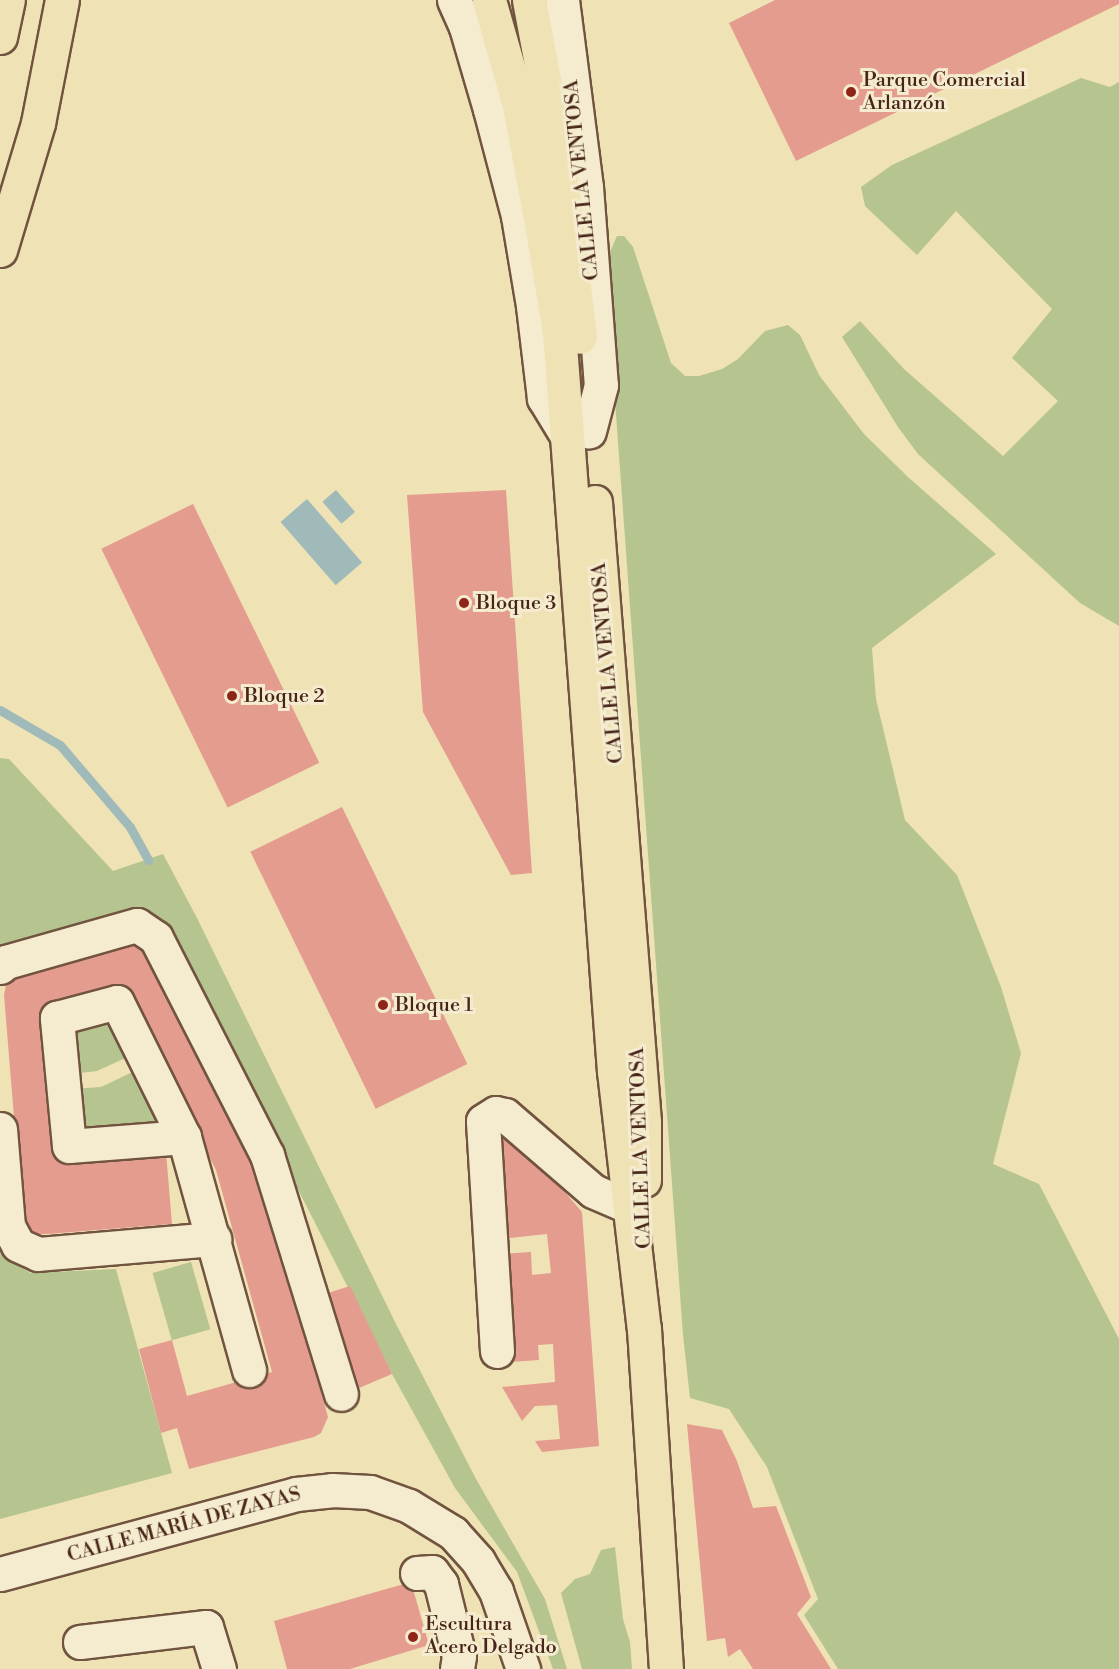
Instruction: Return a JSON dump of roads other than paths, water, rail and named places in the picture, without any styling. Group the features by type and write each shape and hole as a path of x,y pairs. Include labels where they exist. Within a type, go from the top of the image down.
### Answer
{"main road":[{"path":"0,37 8,0"},
{"path":"489,0 519,105 578,434"},
{"path":"529,0 558,155 573,260 578,434"},
{"path":"0,250 38,123 62,7"},
{"name":"CALLE LA VENTOSA","path":"578,434 614,1071 644,1329 666,1669"},
{"name":"CALLE LA VENTOSA","path":"578,434 644,1122 644,1329"}],"street":[{"name":"CALLE LA VENTOSA","path":"454,0 466,27 518,216 533,306 544,398 578,434 601,385 586,187 562,0"},
{"path":"0,967 6,962 137,925 156,938 267,1155 341,1394"},
{"path":"184,1137 69,1146 57,1018 117,1002 184,1137 249,1370"},
{"name":"CALLE LA VENTOSA","path":"497,1351 483,1121 496,1113 505,1115 593,1191 630,1207"},
{"path":"0,1129 8,1226 18,1245 38,1254 214,1239"},
{"name":"CALLE MARÍA DE ZAYAS","path":"0,1574 297,1494 332,1490 370,1492 409,1506 453,1533 478,1561 496,1591 523,1669"},
{"path":"417,1573 432,1572 441,1584 459,1656 458,1669"},
{"path":"80,1642 207,1627 219,1669"}],"water":[{"path":"336,490 355,512 341,524 322,502"},
{"path":"307,499 362,562 336,585 281,522"}],"waterway":[{"path":"0,710 60,745 130,827 148,860"}],"place":[{"name":"Parque Comercial Arlanzón","path":"851,92"},
{"name":"Bloque 3","path":"464,603"},
{"name":"Bloque 2","path":"232,696"},
{"name":"Bloque 1","path":"383,1005"},
{"name":"Escultura Acero Delgado","path":"413,1637"}]}
